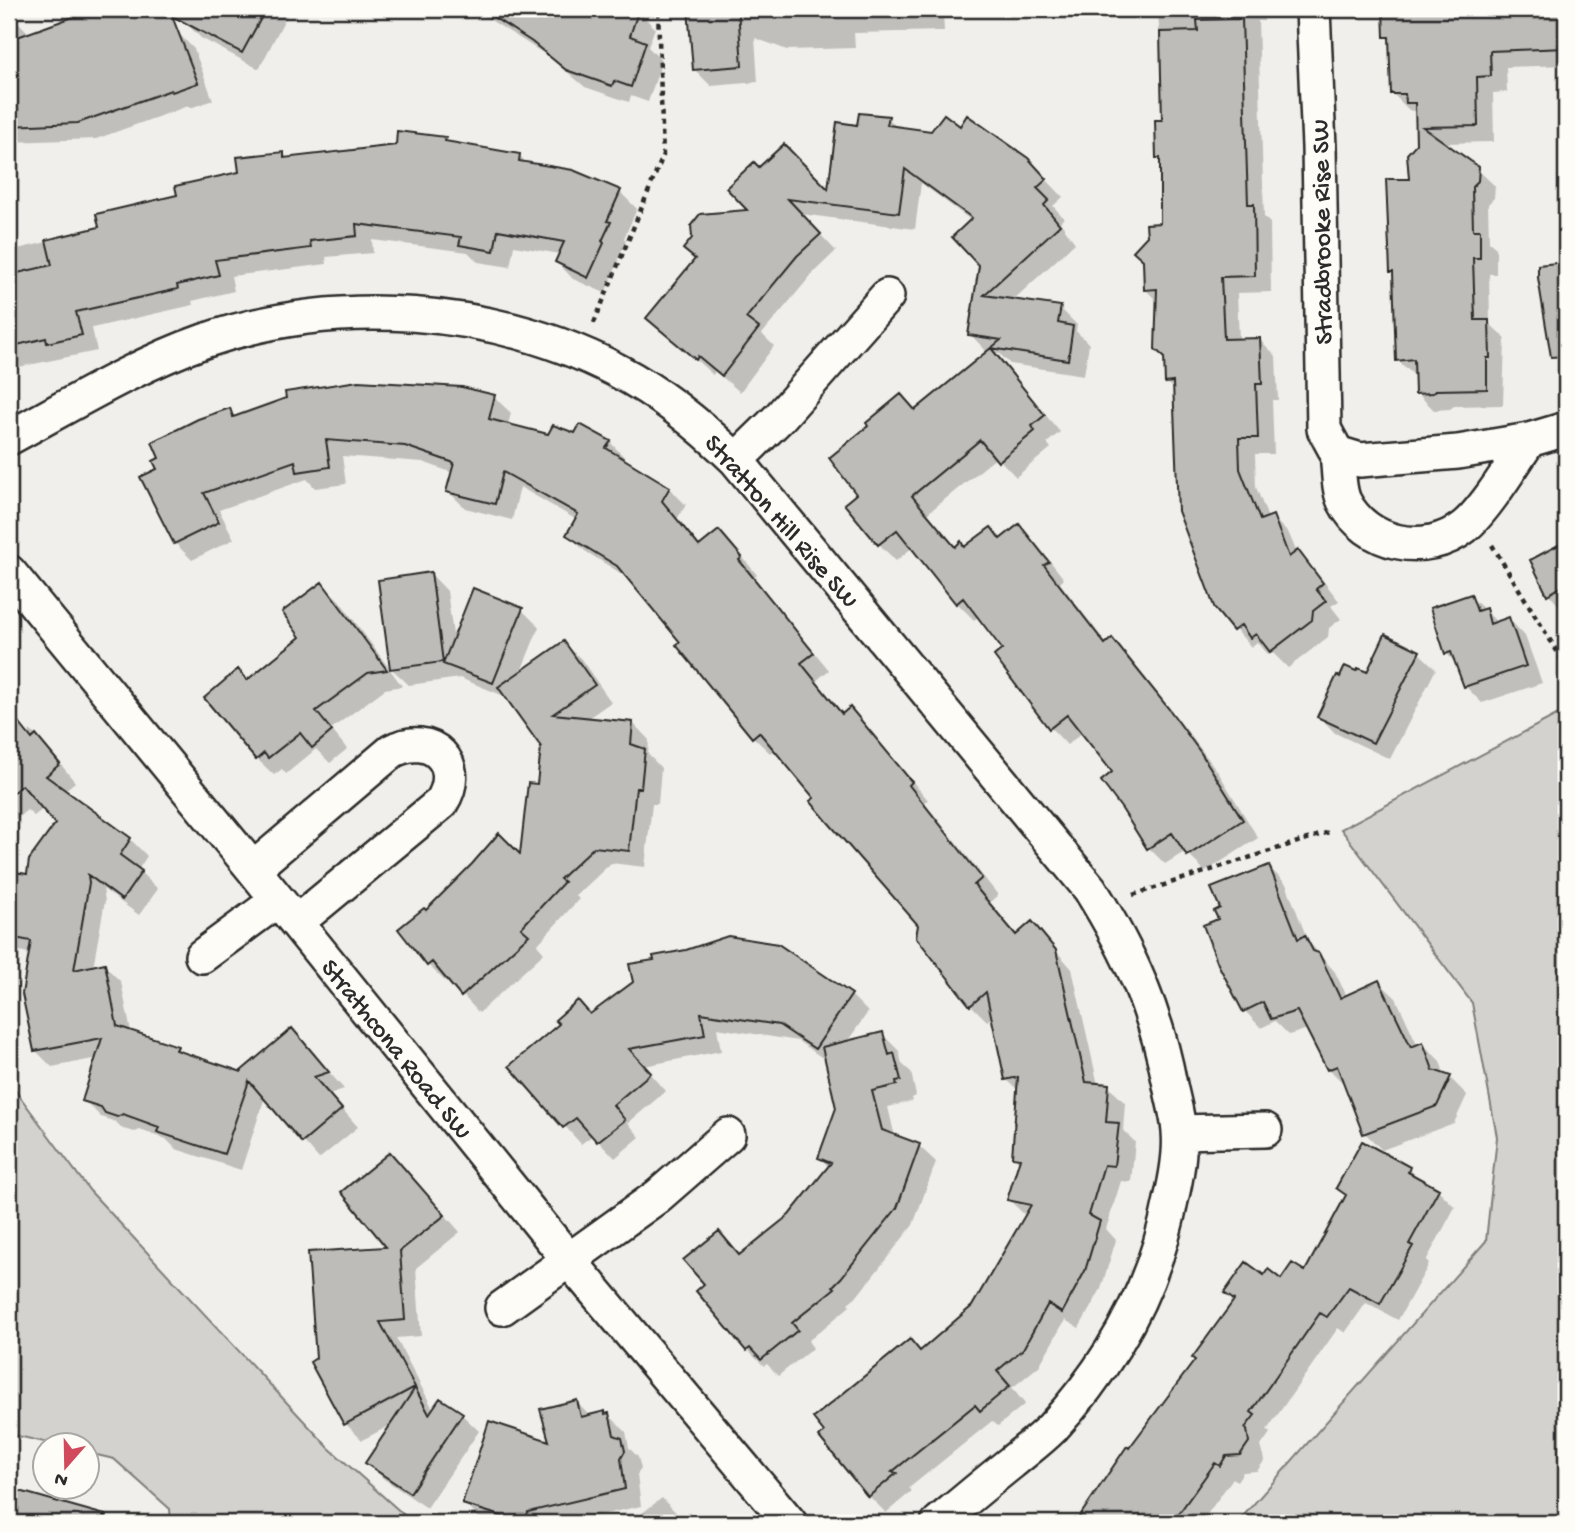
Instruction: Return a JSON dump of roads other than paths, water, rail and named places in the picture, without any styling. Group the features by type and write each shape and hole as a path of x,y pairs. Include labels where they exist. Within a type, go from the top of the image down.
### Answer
{"street":[{"name":"Stradbrooke Rise SW","path":"1313,9 1319,147 1324,429 1337,453 1342,498 1363,526 1378,535 1394,542 1429,543 1447,537 1470,521 1529,440"},
{"path":"736,460 779,418 887,296"},
{"name":"Stratton Hill Rise SW","path":"9,438 167,356 204,341 289,320 384,313 431,316 526,334 581,354 618,371 660,396 700,426 736,460 1061,852 1102,908 1135,967 1163,1046 1179,1132 1175,1181 1162,1240 1141,1297 1108,1359 1049,1431 938,1523"},
{"path":"1337,453 1360,460 1458,452 1529,440 1566,429"},
{"name":"Strathcona Road SW","path":"9,572 568,1259 790,1523"},
{"path":"202,956 287,911 441,803 448,793 451,780 449,767 443,756 432,747 418,743 404,744 392,751 253,869"},
{"path":"1179,1132 1265,1130"},
{"path":"502,1308 658,1196 728,1135"}]}
